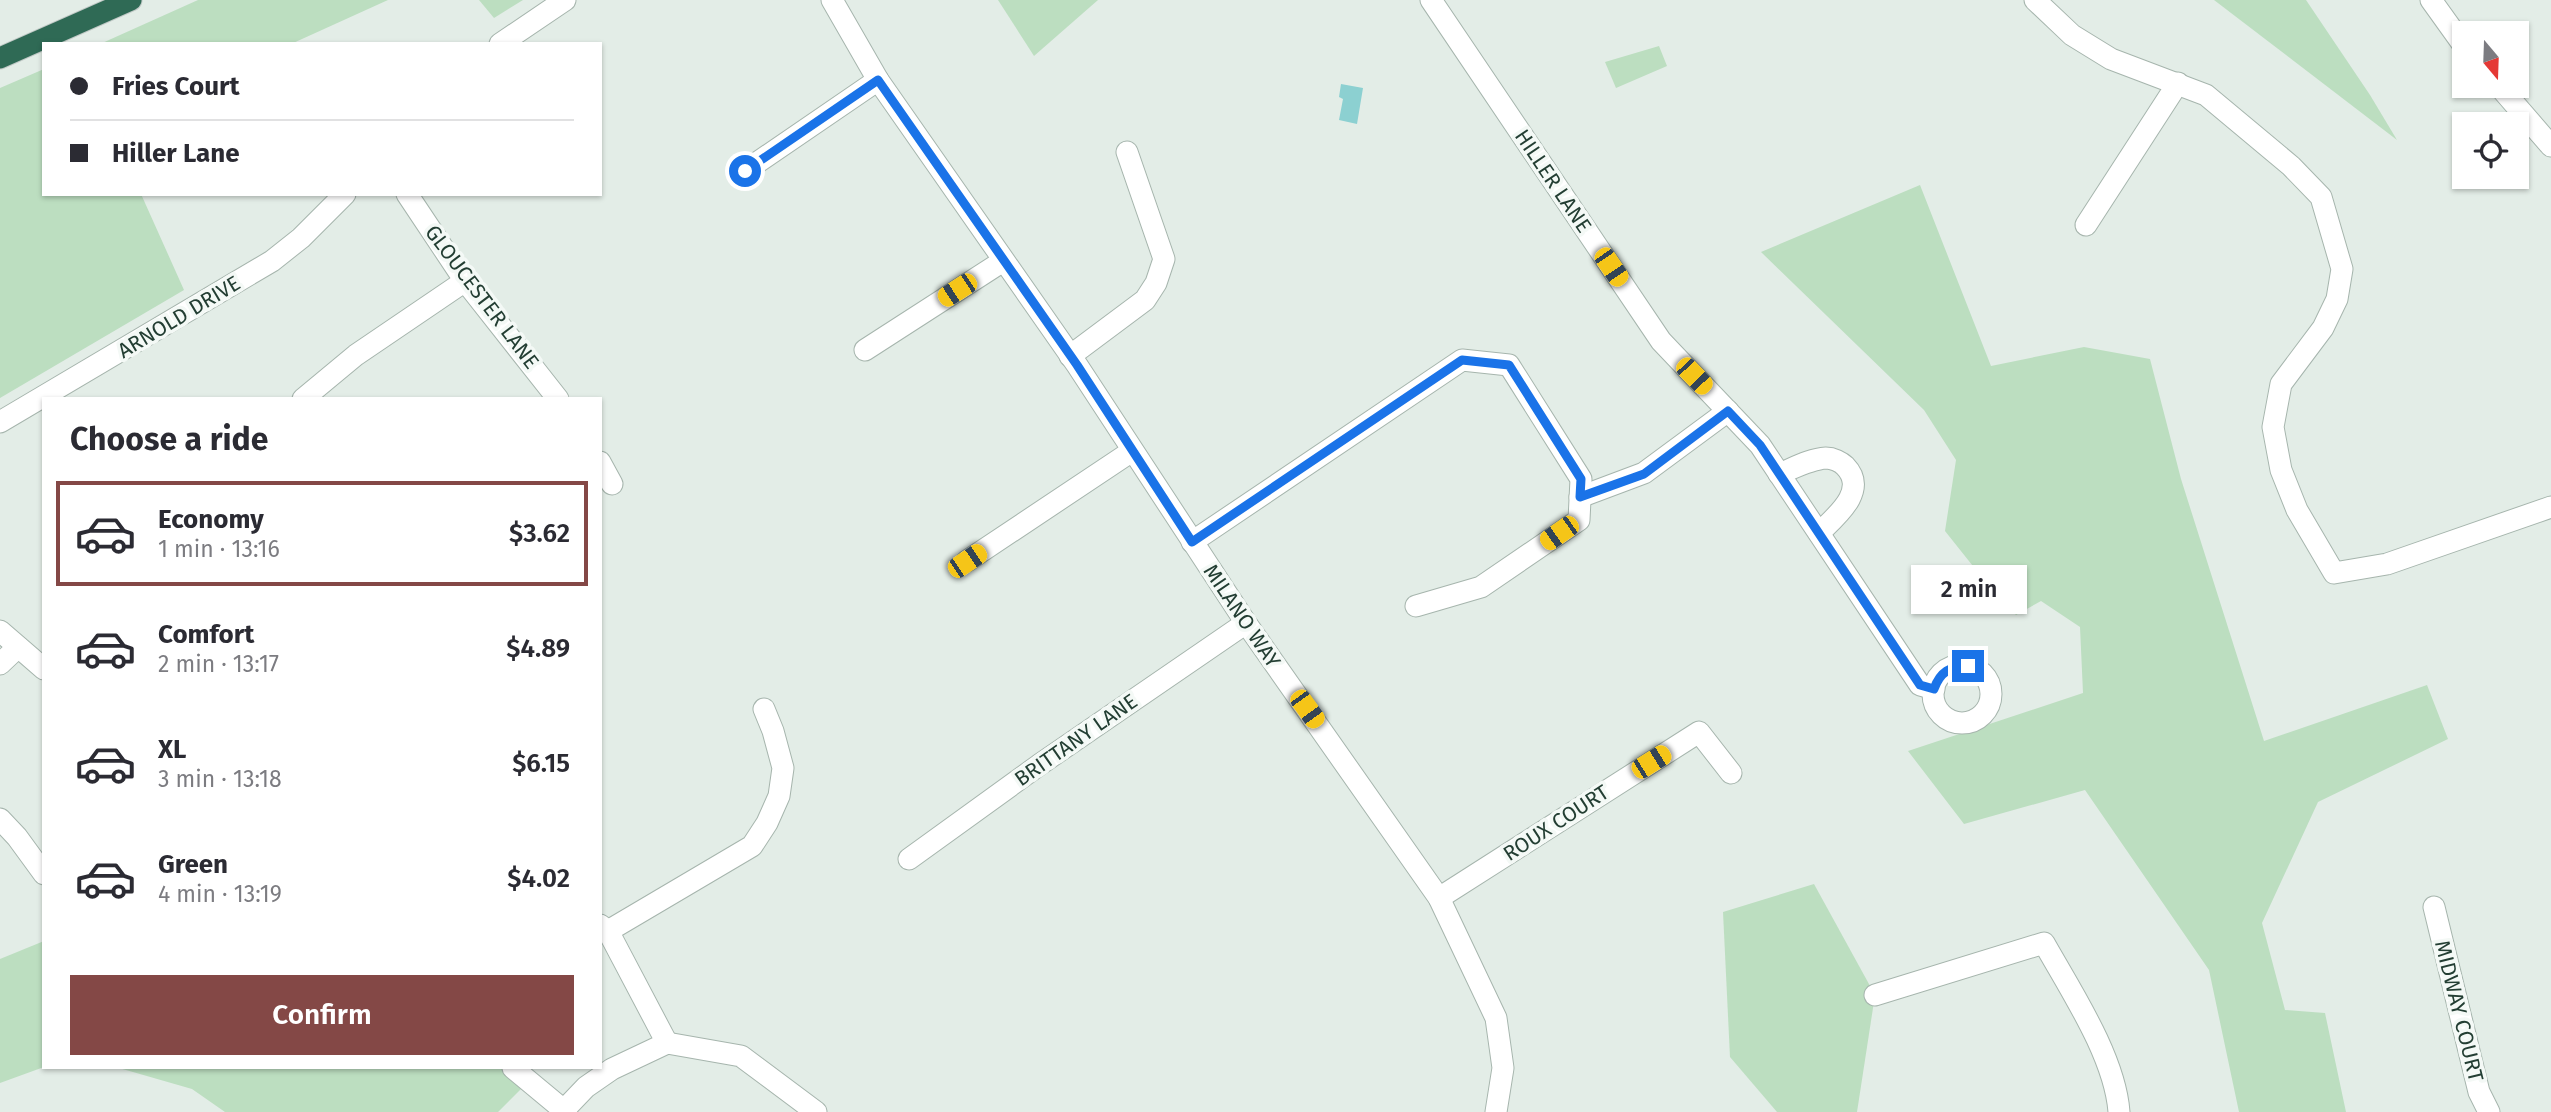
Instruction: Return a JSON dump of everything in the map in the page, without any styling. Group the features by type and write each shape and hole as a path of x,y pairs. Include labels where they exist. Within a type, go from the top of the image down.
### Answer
{"highway":[{"path":"0,58 131,0"}],"street":[{"path":"503,42 565,0"},
{"name":"MILANO WAY","path":"832,0 878,80 1070,356 1246,623 1439,898 1496,1018 1503,1068 1496,1112"},
{"name":"HILLER LANE","path":"1431,0 1661,341 1760,445 1920,685 1934,689"},
{"path":"2035,0 2072,35 2111,59 2179,83 2206,96 2291,166 2321,197 2342,269 2337,299 2323,328 2281,384 2273,427 2281,470 2297,510 2334,573 2387,564 2551,507"},
{"path":"2431,0 2452,29"},
{"path":"745,171 878,80"},
{"path":"2086,225 2179,83"},
{"path":"2509,98 2551,146"},
{"path":"1070,356 1145,300 1156,283 1164,259 1127,152"},
{"name":"ARNOLD DRIVE","path":"42,397 272,261 301,238 343,196"},
{"name":"GLOUCESTER LANE","path":"408,196 465,282 548,395"},
{"path":"865,350 1003,261"},
{"path":"306,397 356,355 465,282"},
{"path":"1192,542 1462,360 1509,365 1581,479 1579,520 1481,587 1416,606"},
{"name":"ARNOLD DRIVE","path":"0,422 42,397"},
{"path":"1580,497 1644,474 1728,411"},
{"path":"967,561 1132,451"},
{"path":"1779,474 1828,458 1839,461 1847,468 1853,480 1853,493 1847,505 1819,533"},
{"path":"602,466 612,484"},
{"name":"BRITTANY LANE","path":"909,859 1039,765 1246,623"},
{"path":"0,632 42,667"},
{"path":"0,664 18,647"},
{"path":"667,1043 604,928 752,846 779,796 783,768 764,709"},
{"name":"ROUX COURT","path":"1439,898 1699,732 1731,773"},
{"path":"0,819 42,871"},
{"name":"MIDWAY COURT","path":"2434,907 2479,1092 2489,1112"},
{"path":"1875,995 2045,943 2087,1018 2118,1091 2119,1112"},
{"path":"514,1069 565,1111 586,1087 612,1069 667,1043 741,1056 816,1112"}],"green space":[{"path":"198,0 388,0 295,42 104,42"},
{"path":"479,0 523,0 494,18"},
{"path":"998,0 1098,0 1034,56"},
{"path":"2214,0 2306,0 2397,140"},
{"path":"1659,46 1667,66 1616,88 1605,62"},
{"path":"42,70 42,196 142,196 184,290 0,398 0,88"},
{"path":"1920,185 1991,366 2084,347 2150,359 2181,479 2264,741 2427,685 2448,739 2318,802 2262,923 2285,1010 2325,1013 2346,1112 2239,1112 2209,970 2085,790 1964,824 1908,751 2083,693 2080,627 2041,601 2016,615 1992,590 1945,531 1956,460 1924,410 1761,252"},
{"path":"1814,884 1875,995 1857,1112 1777,1112 1730,1057 1723,912"},
{"path":"42,942 42,1068 0,1083 0,959"},
{"path":"122,1069 514,1069 529,1081 498,1112 225,1112 192,1089"}],"water":[{"path":"1341,84 1363,88 1357,124 1339,120 1343,99 1339,97"}],"route":[{"path":"745,171 878,80 1077,365 1192,542 1462,360 1509,365 1581,479 1580,497 1644,474 1728,411 1760,445 1920,685 1934,689 1938,678 1946,670 1956,666 1968,666"}]}
